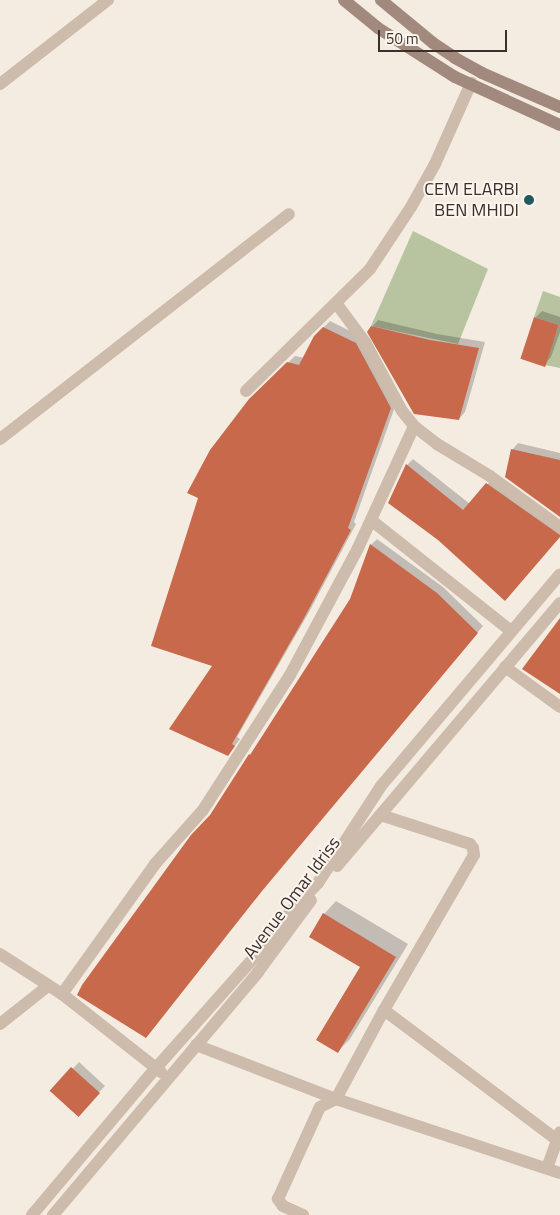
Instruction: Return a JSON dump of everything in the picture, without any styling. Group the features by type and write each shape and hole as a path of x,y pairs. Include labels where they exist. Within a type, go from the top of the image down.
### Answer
{"main road":[{"path":"344,0 378,28 455,76 560,125"},
{"path":"381,0 433,43 455,58 482,73 560,107"}],"street":[{"path":"0,84 108,0"},
{"path":"246,391 370,269 411,207 435,164 471,83"},
{"path":"0,439 289,214"},
{"path":"336,303 365,342 402,411 414,426 437,444 497,481 560,527"},
{"path":"62,994 155,864 203,810 246,746 314,633 371,520 414,426"},
{"path":"371,520 511,631"},
{"path":"32,1215 156,1068 258,953 283,920 318,883 381,786 560,574"},
{"name":"Avenue Omar Idriss","path":"53,1215 258,972 337,866 560,603"},
{"path":"505,667 560,707"},
{"path":"303,1215 283,1206 279,1202 280,1194 320,1107 336,1099 474,851 470,844 381,814"},
{"path":"0,954 62,994 169,1077"},
{"path":"0,1024 48,986"},
{"path":"384,1010 559,1137 546,1168"},
{"path":"196,1045 336,1099 560,1173"}],"green space":[{"path":"413,231 488,269 458,344 371,326"},
{"path":"543,291 560,297 560,368 545,365 559,325 534,317"}],"building":[{"path":"534,317 559,325 545,367 520,359"},
{"path":"371,326 430,340 479,348 459,420 414,414 367,332"},
{"path":"323,327 356,343 391,408 348,528 351,530 303,620 232,744 235,746 228,756 169,729 212,666 151,646 198,498 187,493 210,450 249,399 287,362 299,365 314,336"},
{"path":"511,449 560,460 560,517 505,477"},
{"path":"406,464 463,510 486,483 560,535 560,537 505,601 438,540 388,503"},
{"path":"370,544 437,593 478,633 262,891 146,1038 77,995 82,985 191,835 210,815 250,755 350,599"},
{"path":"560,618 560,694 522,669"},
{"path":"323,913 396,957 338,1053 316,1040 360,967 309,937"},
{"path":"71,1067 100,1093 79,1117 50,1091"}],"place":[{"name":"CEM ELARBI BEN MHIDI","path":"529,200"}]}
